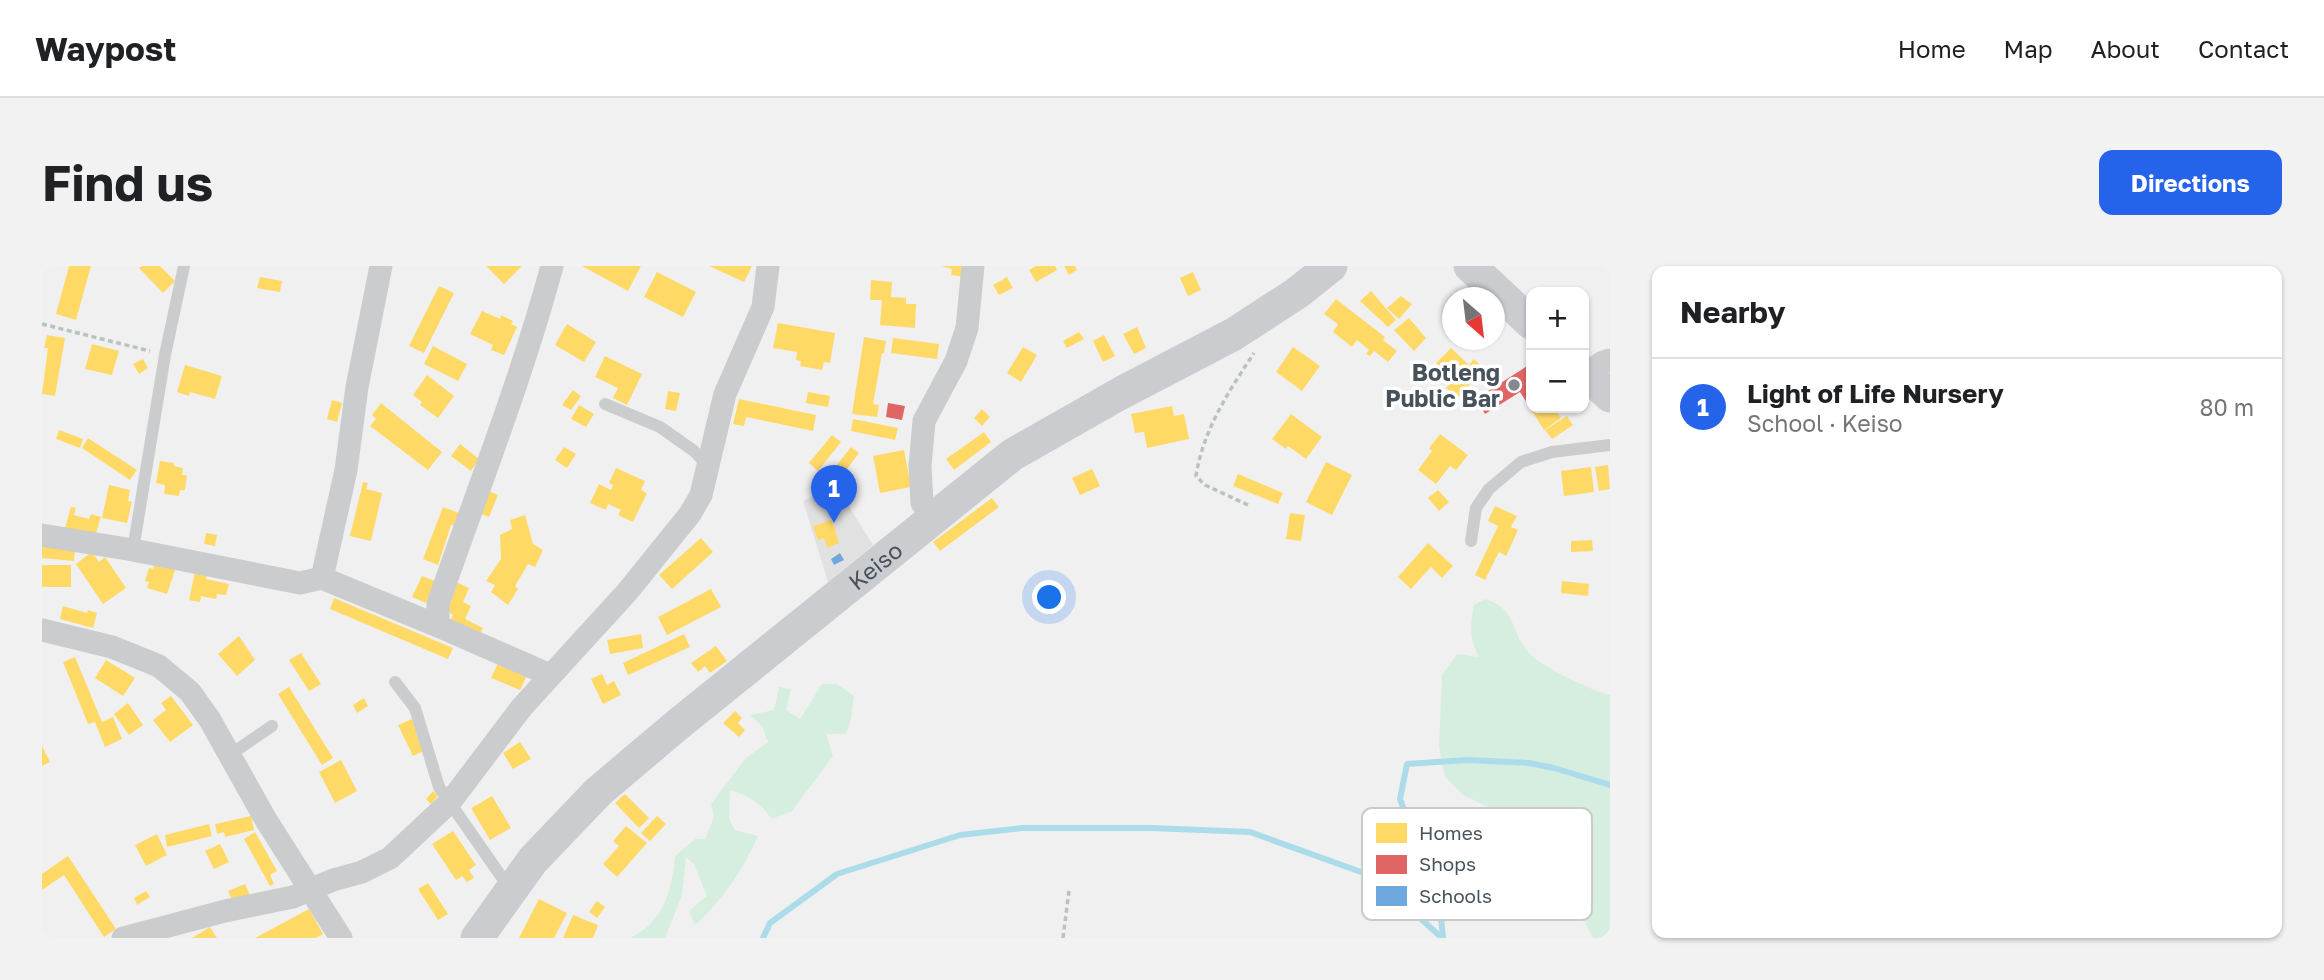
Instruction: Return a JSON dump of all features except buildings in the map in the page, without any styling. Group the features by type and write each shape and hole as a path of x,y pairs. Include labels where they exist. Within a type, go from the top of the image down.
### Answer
{"street":[{"path":"322,578 346,470 357,387 381,266"},
{"path":"438,626 438,604 500,434 539,316 552,266"},
{"path":"122,938 191,919 293,897 362,872 390,858 450,802 496,740 550,675 628,591 690,514 701,495 725,394 764,307 768,266"},
{"path":"935,519 922,503 920,466 923,421 956,361 967,328 973,266"},
{"name":"Keiso","path":"477,938 533,860 598,792 1013,455 1121,393 1242,329 1297,293 1331,266"},
{"path":"1470,266 1526,318"},
{"path":"42,535 300,583 322,578 550,675"},
{"path":"44,636 112,647 159,666 190,692 210,720 228,756 341,938"}],"lane":[{"path":"133,550 165,355 184,266"},
{"path":"605,404 660,427 694,451 709,467"},
{"path":"1471,541 1476,508 1489,489 1521,462 1552,452 1610,445"},
{"path":"395,682 415,708 439,787 510,890"},
{"path":"228,756 272,726"}],"path":[{"path":"42,324 165,355"},
{"path":"1242,329 1256,343 1254,353 1214,419 1200,451 1196,476 1205,485 1248,505"},
{"path":"1063,938 1069,891"}],"shaded area":[{"path":"836,486 873,545 828,582 803,501"}],"green space":[{"path":"1485,599 1504,609 1520,640 1532,656 1570,678 1610,695 1610,938 1593,938 1584,920 1592,920 1592,808 1490,808 1463,795 1445,777 1439,747 1442,675 1457,654 1479,657 1471,632 1474,605"},
{"path":"822,684 837,684 854,696 851,720 846,734 826,734 833,756 792,811 771,819 754,800 730,790 729,818 735,830 758,836 731,884 695,925 689,911 707,896 694,864 686,857 682,895 665,938 630,938 651,923 664,904 675,856 695,839 705,839 714,817 711,804 746,758 768,742 762,726 750,715 774,710 779,687 791,689 786,710 800,719"}],"waterway":[{"path":"1403,808 1400,799 1407,764 1467,760 1529,763 1610,785"},
{"path":"763,938 770,923 837,874 960,835 1022,828 1151,828 1250,832 1362,872"},
{"path":"1422,920 1442,938"},
{"path":"1441,920 1443,938"}],"place":[{"name":"Botleng Public Bar","path":"1514,385"},
{"name":"Light of Life Nursery","path":"834,523"}]}
